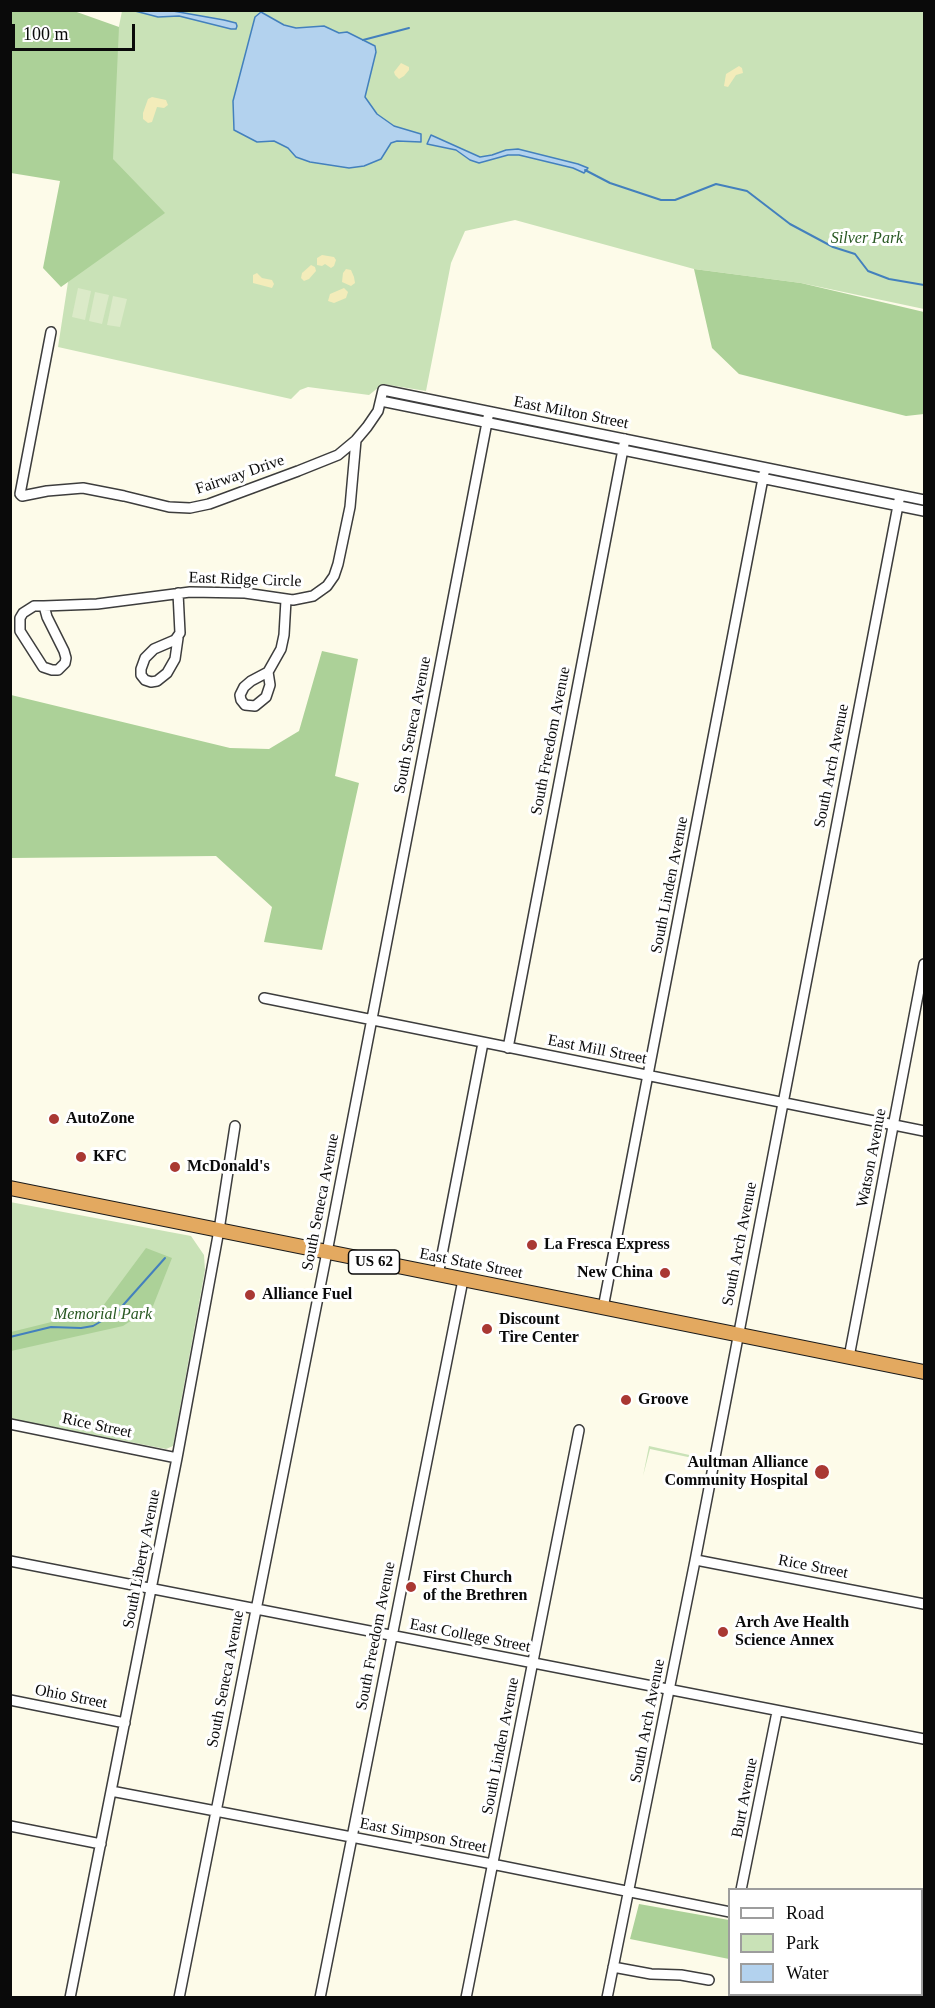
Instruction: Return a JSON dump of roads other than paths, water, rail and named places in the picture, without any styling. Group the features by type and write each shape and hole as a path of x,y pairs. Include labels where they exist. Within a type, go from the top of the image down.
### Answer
{"highway":[{"name":"East State Street","path":"10,1188 924,1372"}],"street":[{"name":"Fairway Drive","path":"51,332 21,496 56,489 83,488 96,489 169,507 200,506 325,461 356,440"},
{"name":"East Milton Street","path":"924,500 383,390 381,401 924,511"},
{"path":"356,440 378,411 381,401"},
{"path":"436,413 439,402"},
{"name":"South Seneca Avenue","path":"179,1998 327,1252 489,412"},
{"name":"South Freedom Avenue","path":"508,1048 625,439"},
{"name":"East Ridge Circle","path":"44,606 66,656 65,663 58,670 43,667 21,631 20,618 33,606 97,604 178,593 228,592 286,600 300,600 313,596 324,589 334,576 350,507 356,440"},
{"path":"695,465 697,454"},
{"name":"South Linden Avenue","path":"603,1308 765,468"},
{"path":"840,494 842,483"},
{"name":"South Arch Avenue","path":"607,1998 696,1560 900,495"},
{"path":"178,593 181,628 175,659 168,673 157,681 144,680 141,669 145,658 154,649 178,638"},
{"path":"268,672 278,655 284,635 286,600"},
{"name":"Watson Avenue","path":"849,1357 924,964"},
{"name":"East Mill Street","path":"264,998 924,1131"},
{"path":"438,1275 483,1043"},
{"name":"South Liberty Avenue","path":"70,1998 177,1458 219,1230 235,1126"},
{"name":"South Freedom Avenue","path":"320,1998 463,1280"},
{"name":"Rice Street","path":"10,1424 177,1458"},
{"name":"South Linden Avenue","path":"466,1998 579,1430"},
{"name":"Rice Street","path":"696,1560 924,1605"},
{"name":"East College Street","path":"10,1561 924,1740"},
{"name":"Ohio Street","path":"10,1700 125,1723"},
{"name":"Burt Avenue","path":"741,1888 777,1712"},
{"name":"East Simpson Street","path":"111,1791 728,1912"},
{"path":"10,1826 101,1845"},
{"path":"613,1966 651,1974 681,1975 709,1980"}],"water":[{"path":"135,11 173,11 224,20 236,23 237,26 236,29 231,29 179,16 158,17"},
{"path":"261,12 284,25 296,28 324,26 339,33 347,32 375,46 376,52 365,97 377,114 394,126 421,134 421,142 391,143 381,159 364,166 349,168 310,162 296,157 288,148 274,141 257,142 234,130 233,101 255,17"},
{"path":"431,135 480,157 518,149 588,168 584,173 573,168 519,155 508,155 479,163 470,160 456,150 427,144"}],"waterway":[{"path":"363,40 409,28"},
{"path":"585,170 610,183 661,200 675,200 716,184 747,191 790,224 833,247 855,254 868,271 889,279 924,285"},
{"path":"10,1337 51,1327 93,1326 117,1312 165,1258"}],"place":[{"name":"AutoZone","path":"54,1119"},
{"name":"KFC","path":"81,1157"},
{"name":"McDonald's","path":"175,1167"},
{"name":"La Fresca Express","path":"532,1245"},
{"name":"New China","path":"665,1273"},
{"name":"Alliance Fuel","path":"250,1295"},
{"name":"Discount Tire Center","path":"487,1329"},
{"name":"Groove","path":"626,1400"},
{"name":"Aultman Alliance Community Hospital","path":"822,1472"},
{"name":"First Church of the Brethren","path":"411,1587"},
{"name":"Arch Ave Health Science Annex","path":"723,1632"}],"park label":[{"name":"Silver Park","path":"867,239"},
{"name":"Memorial Park","path":"103,1315"}]}
